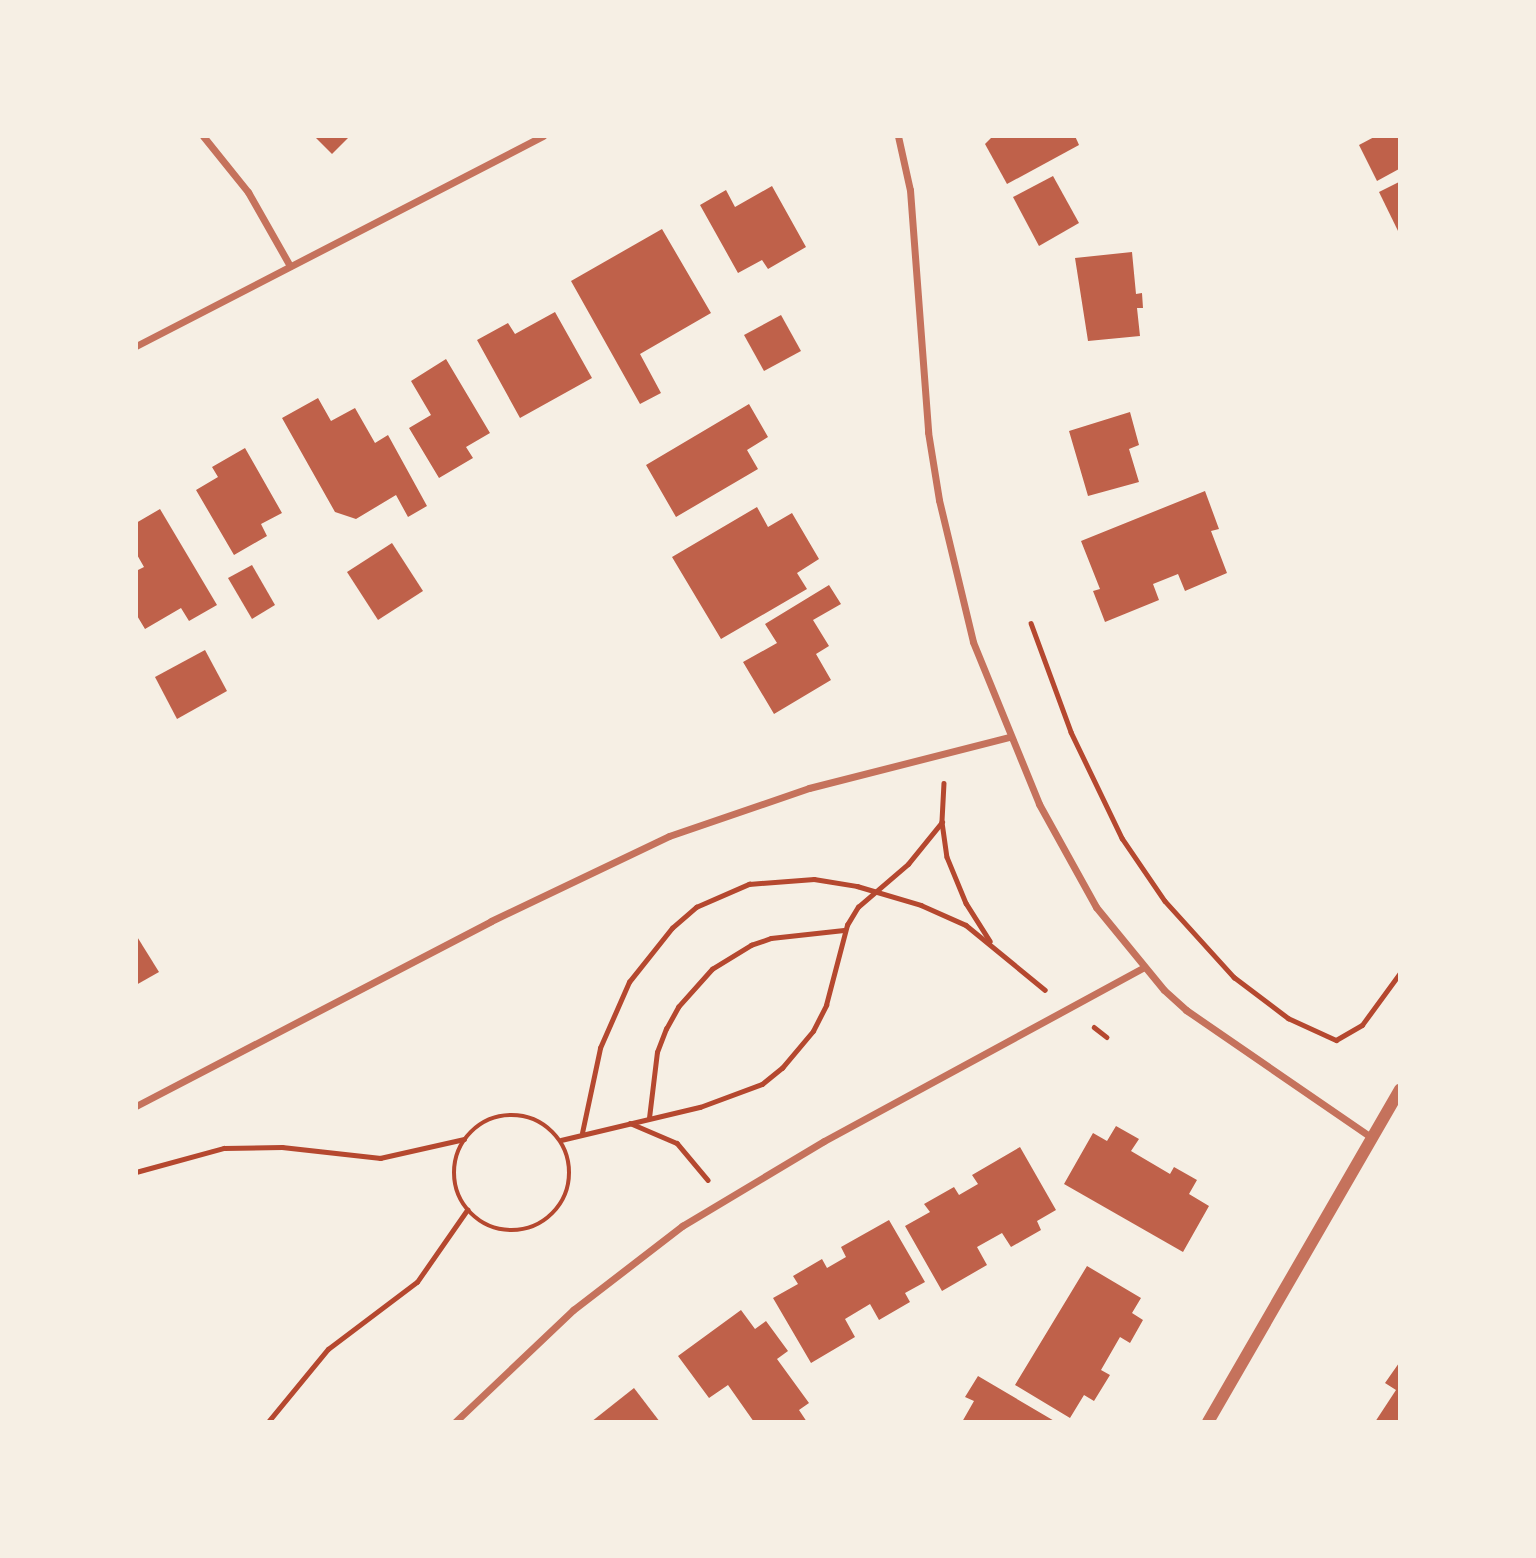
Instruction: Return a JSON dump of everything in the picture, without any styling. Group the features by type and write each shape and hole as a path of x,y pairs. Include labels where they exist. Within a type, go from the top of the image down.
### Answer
{"street":[{"path":"204,136 248,192 290,266"},
{"path":"136,346 544,136"},
{"path":"898,136 910,190 926,408 939,500 973,642 1009,737 1071,866 1143,968 1186,1010 1371,1137"},
{"path":"136,1106 635,850 734,811 1009,737"},
{"path":"455,1422 573,1310 722,1200 1143,968"},
{"path":"1208,1422 1399,1090"}],"path":[{"path":"1031,623 1071,732 1122,838 1165,901 1234,977 1288,1018 1336,1040 1362,1025 1399,973"},
{"path":"945,754 942,822 955,880 993,945"},
{"path":"561,1140 738,1094 782,1068 813,1031 826,1005 844,930 876,891 908,864 942,822"},
{"path":"582,1133 591,1080 618,1004 651,953 696,907 749,884 814,879 876,891 944,915 993,945 1107,1037"},
{"path":"649,1118 657,1052 666,1029 678,1007 712,969 751,945 771,938 844,930"},
{"path":"136,1172 224,1148 282,1147 380,1158 465,1139 490,1119 521,1115 537,1119 561,1140 568,1154 570,1178 554,1214 525,1230 509,1231 493,1229 467,1210 456,1189 454,1167 465,1139"},
{"path":"628,1123 677,1143 722,1200"},
{"path":"268,1422 328,1349 417,1282 467,1210"}],"building":[{"path":"314,136 350,136 332,154"},
{"path":"993,136 1075,136 1079,145 1007,184 985,144"},
{"path":"1376,136 1399,136 1399,169 1377,181 1359,145"},
{"path":"1053,176 1079,223 1039,246 1013,197"},
{"path":"1399,182 1399,233 1379,192"},
{"path":"772,186 806,247 768,269 762,260 738,273 700,205 726,190 735,207"},
{"path":"662,229 711,313 640,354 661,393 640,404 571,281"},
{"path":"1132,252 1136,294 1142,293 1143,308 1137,308 1140,336 1088,341 1075,258"},
{"path":"555,312 592,378 520,418 477,340 508,323 515,334"},
{"path":"781,315 801,351 764,371 744,335"},
{"path":"446,359 490,433 466,447 473,458 439,478 409,428 431,415 411,381"},
{"path":"318,398 331,421 355,408 375,443 388,435 427,506 408,517 396,495 356,519 335,512 282,418"},
{"path":"749,404 768,437 747,450 758,469 676,517 646,465"},
{"path":"1130,412 1139,445 1129,449 1139,482 1088,496 1069,431"},
{"path":"245,448 282,513 261,524 267,536 234,555 196,490 218,477 212,467"},
{"path":"1205,491 1219,529 1211,531 1227,573 1185,591 1178,574 1153,584 1159,600 1105,622 1093,591 1100,589 1081,541"},
{"path":"757,507 768,527 792,513 819,559 797,573 807,589 721,639 672,557"},
{"path":"160,509 217,605 189,621 181,608 145,629 136,614 136,571 144,567 136,553 136,523"},
{"path":"392,543 423,591 378,620 347,572"},
{"path":"252,565 275,605 252,619 228,578"},
{"path":"829,585 841,604 813,620 829,646 816,654 831,680 774,714 743,662 777,643 765,624"},
{"path":"205,650 227,691 177,719 155,677"},
{"path":"136,935 159,972 136,985"},
{"path":"1116,1126 1139,1139 1131,1151 1170,1174 1174,1167 1197,1180 1189,1194 1209,1206 1183,1252 1064,1184 1093,1133 1107,1141"},
{"path":"1020,1147 1056,1210 1037,1221 1041,1230 1011,1247 1002,1233 977,1247 987,1265 942,1291 905,1226 930,1212 924,1204 954,1187 959,1195 978,1184 972,1175"},
{"path":"889,1220 925,1282 905,1293 910,1302 879,1320 870,1304 845,1319 855,1337 811,1363 773,1298 798,1284 793,1276 822,1259 827,1268 846,1257 841,1247"},
{"path":"1087,1266 1141,1298 1132,1313 1143,1320 1130,1343 1120,1337 1101,1370 1110,1375 1094,1401 1084,1395 1070,1418 1015,1385"},
{"path":"741,1310 755,1329 766,1321 788,1351 777,1359 809,1403 799,1410 807,1422 754,1422 728,1385 709,1398 678,1356"},
{"path":"1399,1363 1399,1422 1375,1422 1396,1390 1385,1383"},
{"path":"978,1376 1056,1422 962,1422 974,1401 965,1397"},
{"path":"634,1388 660,1422 591,1422"}]}
